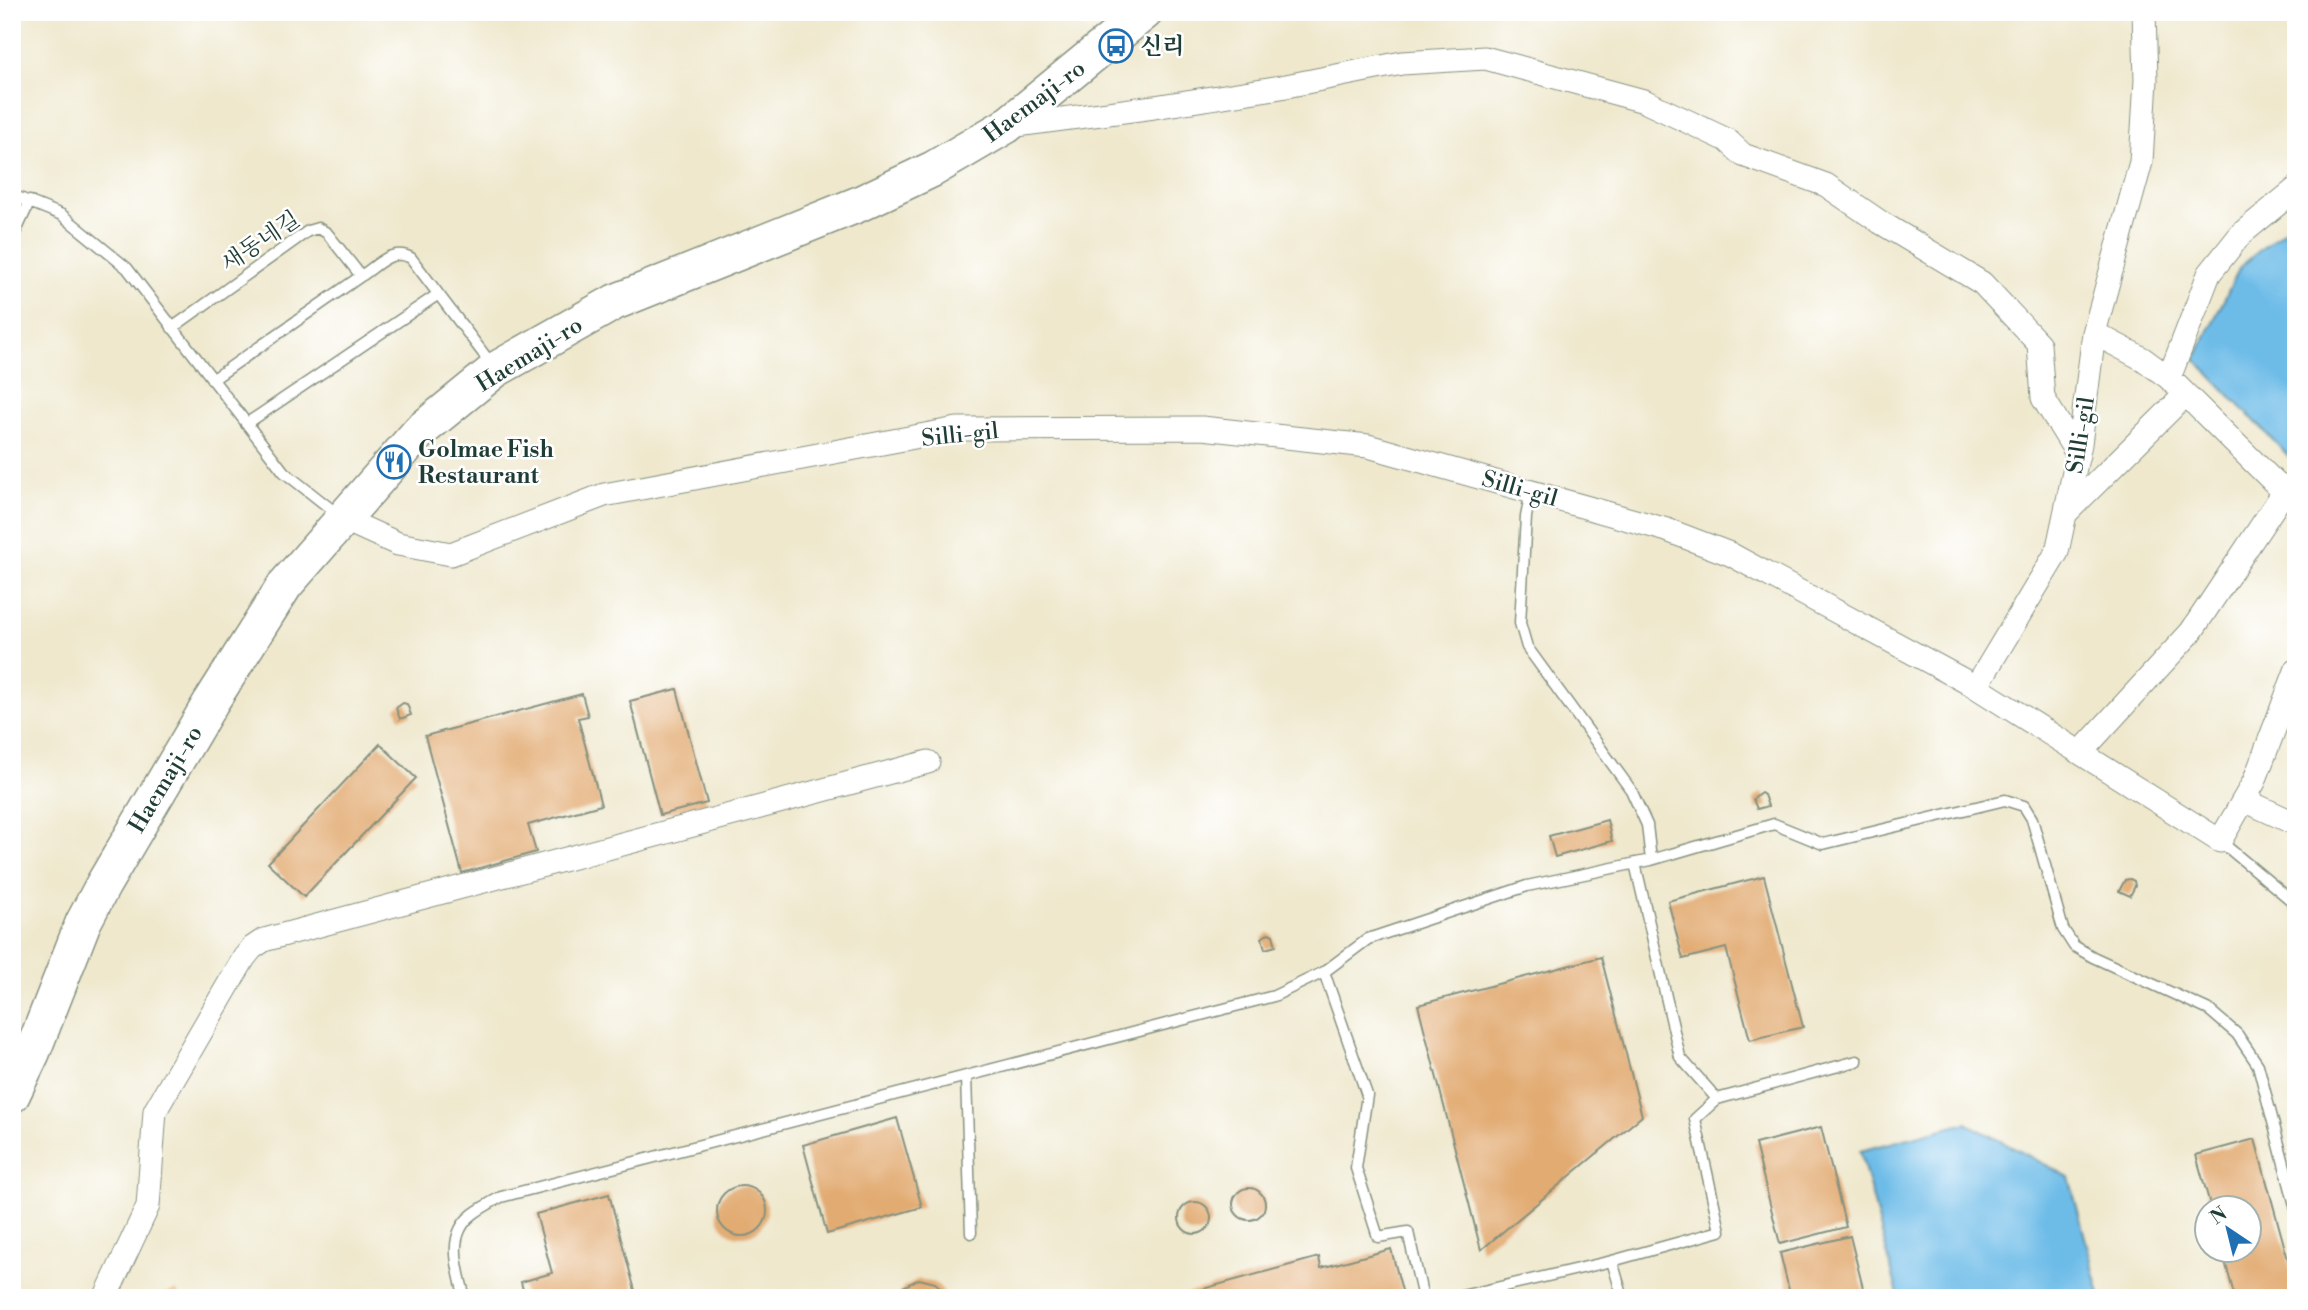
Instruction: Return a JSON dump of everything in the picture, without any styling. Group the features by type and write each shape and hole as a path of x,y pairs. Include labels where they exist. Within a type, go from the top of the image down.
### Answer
{"main road":[{"name":"Haemaji-ro","path":"12,1095 22,1056 83,922 211,702 285,585 419,431 495,370 615,302 859,204 933,169 1006,126 1145,12"}],"street":[{"name":"Silli-gil","path":"343,519 398,544 451,554 604,495 957,429 1202,428 1368,446 1667,530 1730,554 1976,687 2057,552 2078,454 2094,333 2141,162 2146,80 2144,12"},
{"path":"1006,126 1281,87 1402,63 1485,58 1644,102 1727,140 1743,155 1826,185 1880,222 1982,283 2039,344 2043,398 2078,454"},
{"path":"2066,513 2177,387 2209,274 2242,234 2296,189"},
{"path":"2081,752 2191,632 2291,491 2276,484 2177,387 2143,359 2094,333"},
{"path":"1976,687 2220,841 2254,782 2296,671"},
{"path":"105,1298 148,1206 155,1111 244,958 264,940 928,762"},
{"path":"2244,800 2296,824"}],"lane":[{"path":"12,195 62,215 127,268 284,472 343,519"},
{"path":"12,240 30,201"},
{"name":"새동네길","path":"172,328 308,231 318,228 327,233 361,276"},
{"path":"212,380 394,254 403,253 411,258 495,370"},
{"path":"246,424 438,295"},
{"path":"1531,491 1526,517 1520,623 1527,647 1631,790 1647,825 1651,860"},
{"path":"465,1298 455,1260 457,1237 470,1216 501,1196 1274,996 1324,972 1367,939 1527,886 1651,860 1774,824 1824,844 2005,800 2024,806 2032,819 2063,929 2074,946 2209,1010 2237,1034 2258,1065 2296,1209"},
{"path":"2220,841 2291,901 2296,910"},
{"path":"1635,863 1680,1057 1717,1099"},
{"path":"1324,972 1367,1095 1356,1168 1378,1237 1408,1232 1423,1298"},
{"path":"1453,1298 1612,1261 1720,1231 1695,1119 1717,1099 1857,1061"},
{"path":"966,1077 971,1233"},
{"path":"2283,1162 2296,1180"},
{"path":"1612,1261 1623,1298"}],"water":[{"path":"2296,220 2296,464 2195,359 2240,267"},
{"path":"1966,1123 2069,1177 2101,1298 1899,1298 1860,1151"}],"building":[{"path":"677,689 707,803 660,815 630,701"},
{"path":"582,694 588,716 578,718 601,805 528,825 536,852 462,873 425,736"},
{"path":"403,703 407,704 411,715 400,719 396,708"},
{"path":"380,744 416,778 304,897 268,863"},
{"path":"1761,793 1768,806 1757,809 1753,799"},
{"path":"1607,820 1612,841 1555,857 1549,836"},
{"path":"1764,876 1803,1027 1750,1040 1726,948 1683,959 1668,901"},
{"path":"2130,879 2135,886 2130,896 2119,891 2125,880"},
{"path":"1269,933 1273,935 1276,946 1265,949 1262,938"},
{"path":"1601,957 1642,1116 1481,1250 1418,1005"},
{"path":"897,1118 922,1207 827,1234 803,1145"},
{"path":"1821,1127 1846,1227 1780,1244 1755,1144"},
{"path":"2255,1139 2296,1289 2296,1298 2235,1298 2226,1264 2262,1264 2262,1194 2207,1194 2196,1155"},
{"path":"742,1186 760,1193 767,1211 760,1229 742,1236 724,1229 717,1211 724,1193"},
{"path":"1249,1188 1260,1193 1265,1204 1260,1215 1249,1220 1238,1215 1233,1204 1238,1193"},
{"path":"609,1194 637,1298 525,1298 521,1282 552,1273 536,1214"},
{"path":"1195,1202 1206,1207 1211,1218 1206,1229 1195,1234 1184,1229 1179,1218 1184,1207"},
{"path":"1850,1236 1864,1292 1842,1298 1791,1298 1780,1253"},
{"path":"1391,1249 1404,1298 1170,1298 1319,1257 1321,1268"},
{"path":"919,1279 935,1283 946,1298 898,1298 903,1287"},
{"path":"177,1290 179,1298 153,1298 153,1297"}],"place":[{"name":"신리","path":"1116,46"},
{"name":"Golmae Fish Restaurant","path":"394,462"}]}
